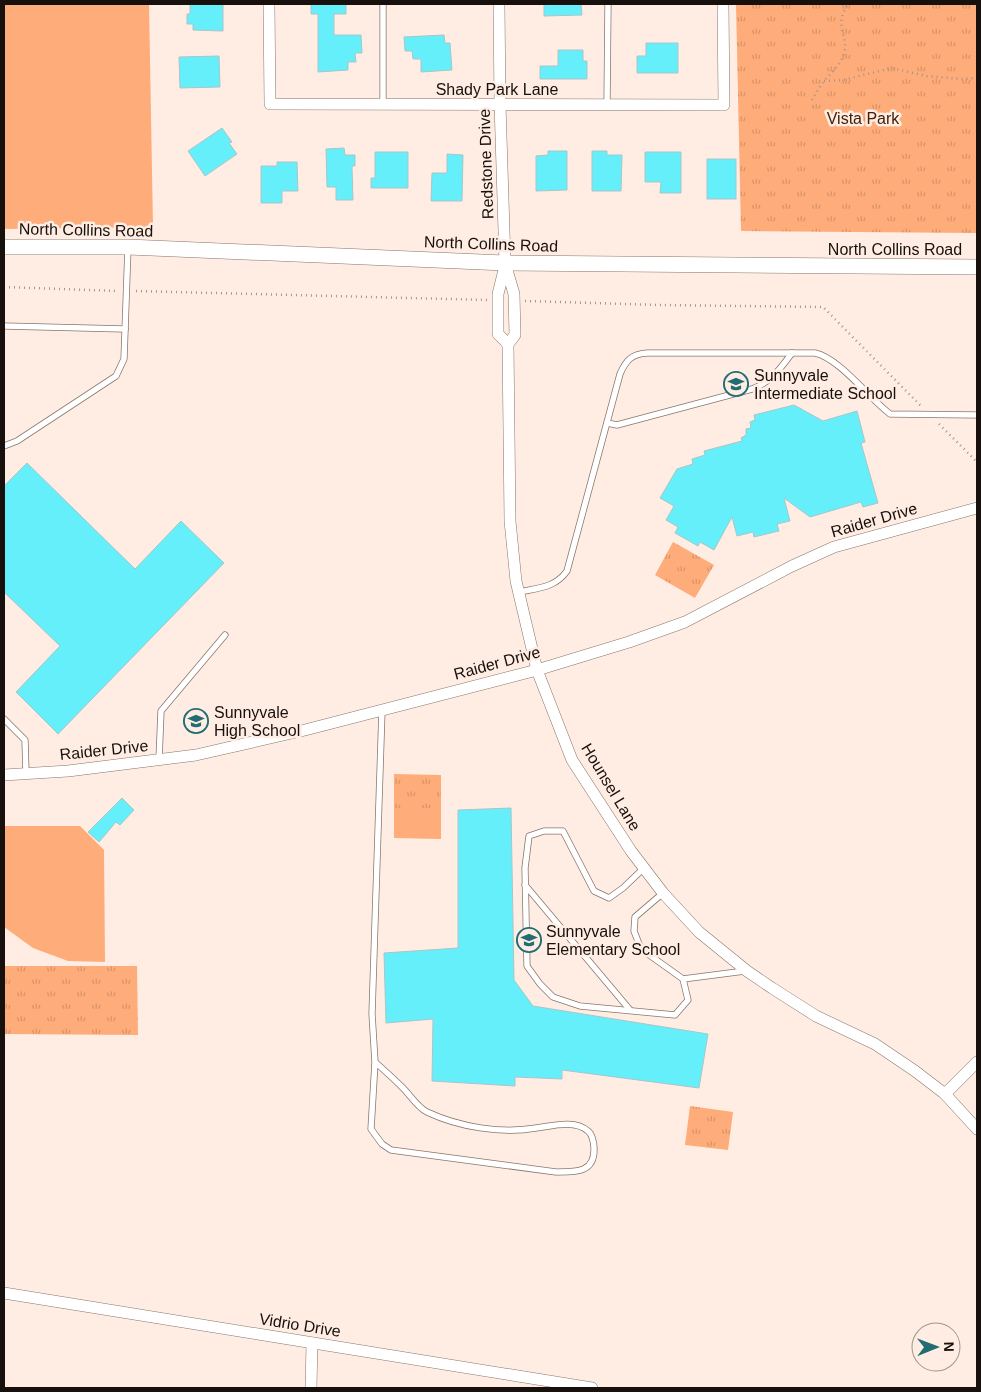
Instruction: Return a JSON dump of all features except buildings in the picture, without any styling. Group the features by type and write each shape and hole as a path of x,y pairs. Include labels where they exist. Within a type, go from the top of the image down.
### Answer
{"street":[{"name":"Shady Park Lane","path":"269,4 270,104 724,105 723,4"},
{"name":"Redstone Drive","path":"499,4 505,263"},
{"name":"North Collins Road","path":"4,247 128,247 505,263 977,267"},
{"name":"Hounsel Lane","path":"505,263 498,294 498,334 508,344"},
{"name":"Hounsel Lane","path":"505,263 514,294 515,335 508,344 510,521 519,592 537,670 572,760 631,851 663,893 699,932 747,971 816,1016 875,1044 945,1094 977,1129"},
{"name":"Raider Drive","path":"4,775 68,771 196,755 305,730 537,670 629,642 685,622 792,566 834,547 977,508"},
{"path":"945,1094 977,1062"},
{"name":"Vidrio Drive","path":"4,1293 592,1388"},
{"path":"312,1343 312,1388"}],"lane":[{"path":"382,105 383,4"},
{"path":"607,105 608,4"},
{"path":"4,446 17,441 116,376 124,359 128,247"},
{"path":"4,326 125,329"},
{"path":"519,592 549,586 562,578 568,571 620,374 629,359 634,355 641,353 815,353 825,355 890,414 977,415"},
{"path":"607,423 617,425 752,389 770,380 778,373 792,353"},
{"path":"159,760 161,711 225,636"},
{"path":"375,1062 425,1111 454,1122 495,1129 530,1129 575,1125 588,1131 594,1142 594,1159 588,1166 578,1172 556,1172 390,1150 382,1144 371,1129 375,1062 372,1014 382,710"},
{"path":"4,719 25,740 26,773"},
{"path":"644,868 610,898 594,891 563,830 544,831 529,836 525,868 527,966 540,984 553,997 580,1006 675,1014 688,1000 683,979 641,949 634,931 635,917 663,893"},
{"path":"525,885 630,1010"},
{"path":"683,979 747,971"}],"path":[{"path":"812,100 844,54 840,20 848,4"},
{"path":"824,81 843,80 892,68 926,76 961,79 977,78"}],"green space":[{"path":"4,4 149,4 153,227 4,229"},
{"name":"Vista Park","path":"736,4 977,4 977,233 741,231"},
{"path":"673,542 714,565 695,598 655,575"},
{"path":"394,774 441,775 441,808 394,808"},
{"path":"394,808 441,808 441,839 394,838"},
{"path":"4,826 80,826 104,850 105,962 68,961 33,948 4,927"},
{"path":"4,966 137,966 138,1035 4,1034"},
{"path":"690,1106 733,1112 728,1150 685,1145"}],"place":[{"name":"Sunnyvale Intermediate School","path":"736,384"},
{"name":"Sunnyvale High School","path":"196,721"},
{"name":"Sunnyvale Elementary School","path":"529,940"}]}
